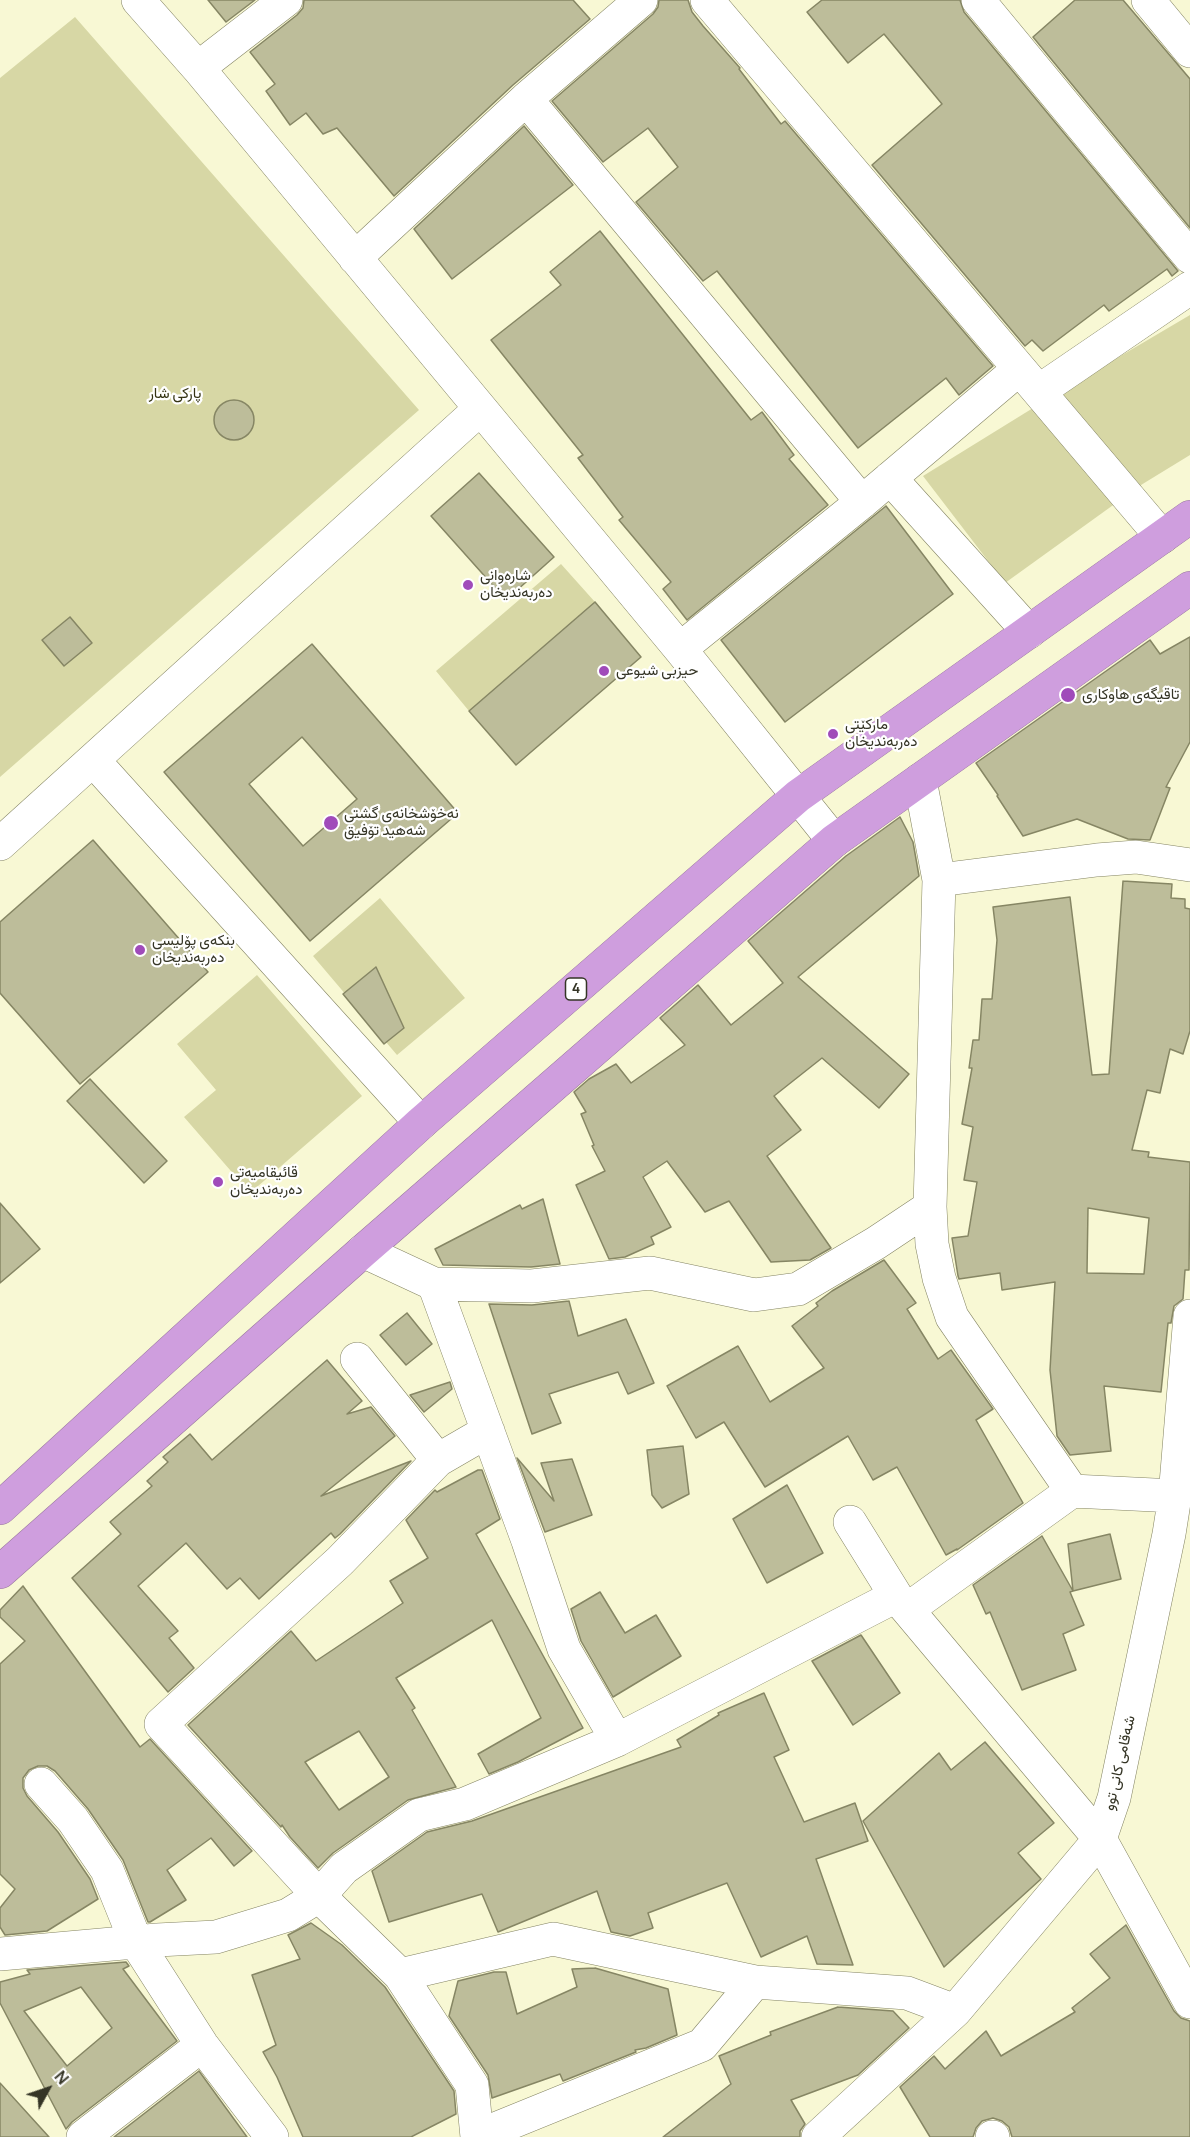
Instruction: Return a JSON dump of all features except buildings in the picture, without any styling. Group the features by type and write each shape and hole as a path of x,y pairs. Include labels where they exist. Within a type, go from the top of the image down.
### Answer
{"highway":[{"name":"4","path":"0,1508 421,1123 798,796 1190,517"},
{"path":"0,1572 363,1251 834,841 1190,588"}],"street":[{"path":"138,0 198,68 680,649 834,841"},
{"path":"198,68 286,0"},
{"path":"355,258 526,99 641,0"},
{"path":"978,0 1190,257"},
{"path":"1148,0 1190,51"},
{"path":"724,6 1029,380 1162,537"},
{"path":"526,99 862,502"},
{"path":"680,649 890,478 1029,380 1190,288"},
{"path":"0,844 480,409"},
{"path":"890,478 1029,632"},
{"path":"93,760 421,1123"},
{"path":"920,780 939,880 930,1207 934,1256 952,1317 1072,1491"},
{"path":"939,880 1136,857 1190,865"},
{"path":"363,1251 434,1284 532,1286 650,1273 754,1295 798,1289 876,1243 930,1207"},
{"path":"434,1284 528,1541 564,1649 616,1740"},
{"name":"شەقامی کانی توو","path":"818,2137 954,2011 1100,1839 1114,1798 1179,1534 1175,1496 1190,1316"},
{"path":"357,1359 438,1460"},
{"path":"488,1431 438,1460 340,1561 161,1724 320,1896 400,1975 472,2085 478,2137 702,2045 755,1982"},
{"path":"0,1954 216,1937 288,1915 320,1896 344,1868 419,1815 465,1804 616,1740 902,1602 1072,1491 1175,1496"},
{"path":"850,1522 902,1602 1100,1839 1190,2002"},
{"path":"41,1784 73,1820 107,1870 136,1942 201,2045 272,2137"},
{"path":"400,1975 553,1939 755,1982 908,1993 954,2011"},
{"path":"83,2137 201,2045"}],"green space":[{"name":"پاركى شار","path":"75,17 419,410 0,777 0,78"},
{"path":"1190,315 1190,455 1141,485 1005,583 923,476"},
{"path":"561,564 595,602 469,711 436,671"},
{"path":"380,898 465,998 397,1055 313,956"},
{"path":"257,975 362,1096 250,1193 184,1117 216,1090 177,1044"}],"place":[{"name":"شارەوانی دەربەندیخان","path":"468,585"},
{"name":"حیزبی شیوعی","path":"604,671"},
{"name":"تاقیگەی هاوکاری","path":"1068,695"},
{"name":"مارکێتی دەربەندیخان","path":"833,734"},
{"name":"نەخۆشخانەی گشتی شەهید تۆفیق","path":"331,823"},
{"name":"بنکەی پۆلیسی دەربەندیخان","path":"140,950"},
{"name":"قائیقامیەتی دەربەندیخان","path":"218,1182"}]}
